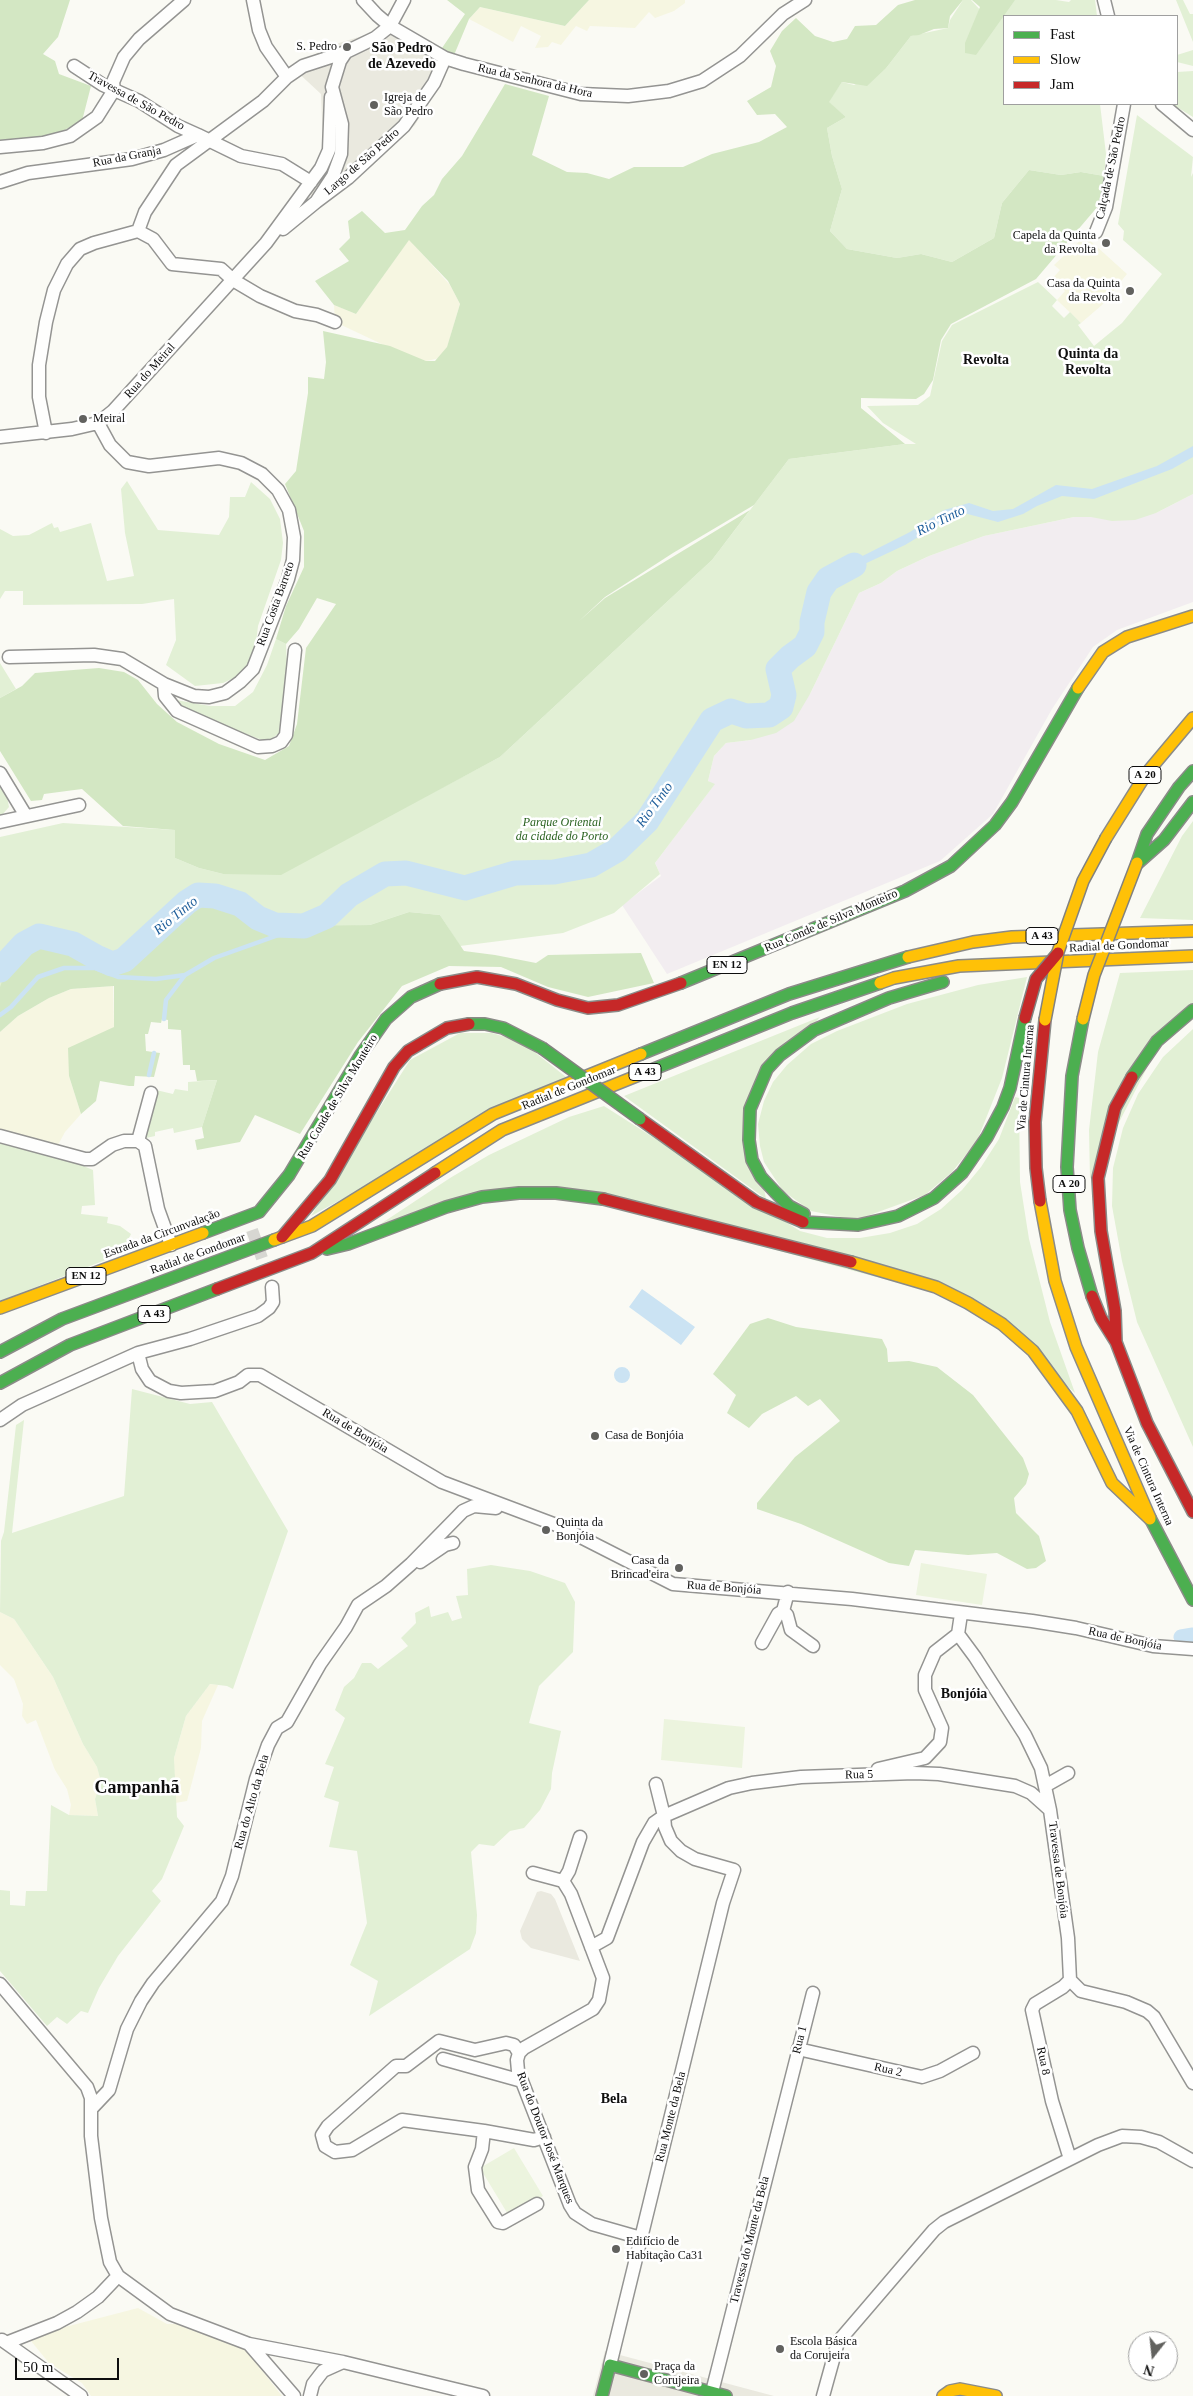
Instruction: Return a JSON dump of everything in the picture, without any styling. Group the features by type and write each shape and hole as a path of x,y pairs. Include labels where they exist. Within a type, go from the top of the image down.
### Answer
{"main road":[{"name":"Rua Conde de Silva Monteiro","path":"250,1224 289,1175 360,1056 386,1019 411,996 442,983 476,978 516,984 557,1000 588,1008 618,1006 687,981 904,890 951,866 995,825 1012,802 1088,671 1102,652 1127,637 1193,616"},
{"name":"Via de Cintura Interna","path":"1192,1598 1150,1518 1076,1347 1053,1271 1041,1213 1036,1168 1035,1122 1045,1020 1058,952 1084,881 1106,838 1146,774 1193,718"},
{"name":"Via de Cintura Interna","path":"1193,771 1179,787 1147,834 1094,975 1072,1076 1067,1167 1070,1210 1087,1282 1101,1318 1116,1342 1147,1423 1193,1512"},
{"path":"1137,863 1164,840 1193,802"},
{"name":"Radial de Gondomar","path":"0,1352 62,1319 312,1226 493,1114 798,992 894,960 973,942 1012,937 1193,931"},
{"path":"282,1237 330,1180 394,1067 408,1051 428,1038 447,1028 465,1024 485,1024 503,1028 542,1048 756,1202 800,1222 858,1225 898,1216 934,1198 962,1174 987,1137 1003,1107 1010,1088 1025,1018 1036,979 1058,952"},
{"name":"Radial de Gondomar","path":"0,1383 70,1345 312,1253 502,1130 792,1013 894,978 959,966 1193,956"},
{"path":"836,1225 789,1206 761,1177 752,1160 749,1140 750,1109 767,1069 780,1055 814,1030 845,1016 913,990 1007,965"},
{"path":"1116,1342 1115,1312 1100,1231 1098,1202 1101,1157 1115,1108 1129,1081 1157,1041 1193,1010"},
{"path":"312,1253 348,1244 446,1207 482,1198 519,1193 556,1193 604,1199 896,1274 936,1287 968,1303 1002,1324 1033,1352 1056,1380 1077,1411 1112,1483 1150,1518"},
{"name":"Estrada da Circunvalação","path":"0,1308 171,1244 250,1224"},
{"path":"602,2396 610,2365 726,2396"},
{"path":"943,2396 955,2389 996,2396"}],"street":[{"path":"0,147 43,143 70,136 97,117 114,90 113,82 124,57 139,39 184,0"},
{"path":"253,0 259,30 266,47 288,77 303,66 346,52 375,38 390,26 404,0"},
{"path":"363,0 390,26 445,58"},
{"name":"Rua da Senhora da Hora","path":"445,58 581,94 628,96 669,91 702,81 721,69 740,56 783,14 805,0"},
{"path":"1104,0 1108,15"},
{"path":"332,86 340,61 346,52"},
{"name":"Largo de São Pedro","path":"316,202 348,178 404,126 434,83 445,58"},
{"name":"Travessa de São Pedro","path":"74,66 114,90 139,101 178,126 240,156 282,164 311,182"},
{"name":"Rua da Granja","path":"0,182 28,173 132,159 204,138 263,101 288,77"},
{"name":"Largo de São Pedro","path":"316,202 333,176 341,154 342,124 332,86"},
{"name":"Rua do Meiral","path":"0,437 46,433 98,423 113,411 266,243 311,182 326,159 329,150 332,86"},
{"name":"Calçada de São Pedro","path":"1096,232 1106,207 1124,105"},
{"path":"1163,105 1193,130"},
{"path":"138,231 145,212 176,165 204,138"},
{"name":"Rua do Meiral","path":"266,243 316,202"},
{"path":"46,433 39,397 38,365 54,290 67,264 80,249 94,243 138,231 153,239 172,264 222,269 233,280 260,296 295,311 317,315 335,322"},
{"name":"Rua Costa Barreto","path":"9,657 94,655 122,659 164,684 194,696 225,693 240,682 253,668 288,579 293,560 294,538 289,510 278,490 262,474 241,463 218,458 149,466 127,462 110,445 98,423"},
{"path":"164,684 165,696 178,712 258,746 272,746 281,742 286,735 295,650"},
{"path":"0,773 26,816"},
{"path":"0,822 79,805"},
{"path":"138,1141 151,1093"},
{"path":"0,1136 85,1158 92,1158 112,1145 124,1140 138,1141 145,1146 158,1209 171,1244"},
{"path":"0,1420 8,1413 37,1397 138,1353 190,1340 258,1316 269,1308 273,1302 272,1286"},
{"name":"Rua de Bonjóia","path":"138,1353 146,1376 150,1381 169,1391 195,1393 215,1390 254,1374 270,1380 442,1482 463,1492 506,1505 559,1526 673,1584 788,1592 1076,1628 1153,1646 1172,1649 1193,1649"},
{"name":"Rua do Alto da Bela","path":"92,2108 110,2090 127,2029 149,1989 222,1901 232,1876 256,1779 272,1737 278,1728 287,1722 320,1664 358,1606 402,1572 463,1512 474,1506 498,1508 506,1505"},
{"path":"402,1572 436,1553 445,1545 453,1543"},
{"path":"762,1643 778,1614 783,1611 788,1592"},
{"path":"783,1611 787,1615 792,1633 813,1646"},
{"path":"851,1775 925,1758 937,1747 942,1736 942,1728 925,1690 925,1675 935,1652 958,1634 961,1614"},
{"name":"Travessa de Bonjóia","path":"958,1634 1025,1735 1041,1768 1050,1810 1068,1938 1070,1980"},
{"name":"Rua 5","path":"664,1816 729,1788 752,1783 801,1777 926,1773 1015,1786 1031,1793 1050,1810"},
{"path":"1045,1786 1068,1773"},
{"path":"591,1947 607,1938 643,1842 654,1823 664,1816 656,1784"},
{"name":"Rua Monte da Bela","path":"610,2365 723,1903 734,1870 695,1859 681,1851 672,1841 665,1828 664,1816"},
{"path":"532,1873 563,1881 569,1871 580,1837"},
{"name":"Rua do Doutor José Marques","path":"563,1881 571,1894 603,1978 599,2000 594,2009 533,2042 519,2053 518,2071 570,2205 575,2213 592,2224 641,2238"},
{"path":"1070,1980 1081,1991 1126,2002 1147,2011 1154,2017 1193,2083"},
{"name":"Rua 8","path":"1070,1980 1063,1987 1035,2004 1032,2010 1052,2101 1070,2160"},
{"path":"0,1984 87,2087 92,2108 91,2136 101,2218 110,2262 118,2276 170,2314 249,2344 343,2362 483,2396"},
{"name":"Rua 1","path":"789,2088 813,1993"},
{"path":"519,2053 514,2045 506,2043 475,2050 439,2041 406,2066 396,2066 328,2126 322,2135 326,2146 335,2152 352,2150 402,2120 534,2140 544,2137"},
{"name":"Rua 2","path":"798,2049 922,2077 940,2071 973,2053"},
{"path":"443,2059 522,2082"},
{"name":"Travessa do Monte da Bela","path":"712,2392 789,2088"},
{"path":"484,2131 482,2149 475,2167 478,2190 498,2222 503,2223 537,2204"},
{"path":"823,2396 838,2342 934,2230 944,2222 1114,2138 1132,2135 1159,2142 1193,2161"},
{"path":"3,2341 57,2323 77,2312 98,2297 118,2276"},
{"path":"3,2341 81,2396"},
{"path":"249,2344 294,2396"},
{"path":"310,2396 313,2384 323,2371 343,2362"}],"shaded area":[{"path":"388,18 440,51 436,89 415,125 372,166 321,204 302,186 319,159 323,145 321,94 294,69 326,47 372,33"},
{"path":"1193,494 1193,602 1117,630 1093,647 1052,709 993,814 940,861 667,974 622,905 661,876 655,863 714,785 708,781 714,756 726,743 751,740 810,694 859,593 881,583 897,571 929,556 984,536 1074,517 1156,513"},
{"path":"541,1891 551,1894 555,1899 580,1961 531,1948 522,1939 520,1931 537,1892"},
{"name":"Praça da Corujeira","path":"605,2351 774,2396 593,2396"}],"green space":[{"path":"0,0 70,0 58,37 43,54 55,61 59,74 91,86 82,121 55,135 33,140 0,142"},
{"path":"447,0 589,0 565,26 480,7 469,19 452,60 440,51 465,14"},
{"path":"589,0 685,0 685,3 674,11 655,18 649,12 635,28 590,26 587,31 576,26 561,45 552,42 548,47 535,48 541,36 521,26 513,42 469,19 480,7 565,26"},
{"path":"915,0 963,0 950,16 948,28 934,29 911,36 887,67 867,86 842,82 829,102 846,117 827,128 832,156 842,189 830,231 847,249 897,258 921,254 952,262 994,238 1002,203 1029,170 1061,175 1081,172 1104,176 1099,205 1036,279 951,324 941,340 933,380 924,394 916,399 861,398 861,408 905,444 789,459 754,505 673,553 605,597 578,622 605,598 750,510 712,560 500,757 281,875 223,874 199,868 175,858 175,830 123,826 82,789 44,794 42,800 31,801 0,751 0,698 22,686 35,673 99,668 124,672 138,680 157,704 177,722 219,744 265,760 289,746 297,724 306,648 336,604 317,598 299,629 286,644 276,639 286,606 304,567 304,531 285,484 296,471 308,393 308,377 324,379 326,362 323,331 390,346 426,361 435,361 447,347 460,304 448,281 409,240 356,314 334,305 315,281 349,261 339,249 350,238 348,221 362,211 385,233 405,230 422,206 434,195 442,179 462,156 505,84 549,96 532,155 567,172 587,173 609,179 634,167 683,167 712,154 759,142 787,127 775,114 757,115 747,101 771,87 776,66 770,51 782,31 796,18 815,36 833,42 847,39 855,26 876,25 898,5"},
{"path":"963,0 971,0 982,12 1015,0 1056,0 1069,2 1071,0 1095,0 1097,15 1003,15 1003,105 1100,105 1106,154 1104,176 1081,172 1061,175 1029,170 1002,203 994,238 952,262 921,254 897,258 847,249 830,231 842,189 832,156 827,128 846,117 828,102 842,82 854,85 887,67 911,36 948,28 950,20"},
{"path":"972,0 1015,0 976,55 965,53 965,43 980,7"},
{"path":"1176,0 1183,0 1190,14 1193,14 1193,42"},
{"path":"1193,50 1193,66 1178,62 1178,55"},
{"path":"1193,71 1193,117 1174,105 1178,105 1178,72"},
{"name":"Parque Oriental da cidade do Porto","path":"1137,115 1193,157 1191,177 1193,173 1193,494 1156,513 1135,520 1112,521 1091,517 1074,517 984,536 929,556 897,571 881,583 859,593 810,694 794,721 776,733 751,740 726,743 714,756 708,781 715,784 655,863 660,874 614,913 563,933 460,946 440,915 409,912 370,925 267,931 234,909 183,917 147,954 132,965 109,970 67,947 0,988 0,837 63,823 175,830 175,858 199,868 223,874 351,836 500,757 712,560 789,459 916,444 883,423 867,406 918,405 930,396 942,341 952,325 1038,282 1057,300 1052,306 1064,318 1070,312 1081,323 1078,325 1094,346 1122,323 1162,274 1123,240 1124,231 1118,224"},
{"path":"1085,236 1127,274 1102,305 1081,323 1057,300 1065,291 1052,279 1060,270 1054,265"},
{"path":"409,239 450,285 460,304 447,348 440,358 426,361 407,356 335,322 334,305 356,314"},
{"path":"127,481 158,530 219,535 229,517 230,497 245,497 251,482 270,499 280,519 283,543 281,560 258,626 253,669 223,683 195,686 166,665 176,640 174,599 142,604 23,605 23,591 5,591 0,599 0,529 13,536 29,535 52,523 54,528 58,527 60,532 91,523 107,581 134,576 125,533 121,489"},
{"path":"276,639 286,644 287,666 281,732 271,739 262,740 212,721 184,709 176,700 210,706 235,706 253,692 267,665"},
{"path":"0,663 16,689 0,698"},
{"path":"0,787 7,796 9,807 2,815 0,815"},
{"path":"1193,821 1193,920 1140,918 1182,836"},
{"path":"212,902 234,909 267,931 304,926 370,925 409,912 440,915 464,951 536,963 548,955 641,953 654,983 588,997 548,987 501,967 449,966 402,986 358,1042 300,1134 255,1115 240,1142 197,1150 195,1140 204,1138 202,1127 217,1080 197,1081 195,1070 190,1070 190,1065 183,1065 181,1030 168,1029 168,1020 162,1019 161,1023 151,1022 148,1034 145,1034 146,1051 160,1053 154,1077 135,1076 134,1086 100,1081 96,1101 81,1114 69,1076 68,1048 114,1027 114,986 71,989 49,998 18,1016 0,1032 0,987 4,976 22,957 43,944 67,947 109,970 132,965 147,954 183,917"},
{"path":"1193,970 1193,1005 1170,1023 1090,1179 1089,1130 1098,1052 1120,973"},
{"path":"1027,977 1002,1078 977,1141 952,1172 925,1195 856,1220 811,1211 783,1191 764,1162 758,1124 764,1101 773,1082 787,1065 811,1044 837,1031 907,1004 978,985"},
{"path":"113,986 114,1027 69,1076 81,1114 65,1132 58,1145 0,1129 0,1032 18,1016 49,998 71,989"},
{"path":"820,1017 747,1101 766,1199 624,1096"},
{"path":"1193,1029 1193,1447 1137,1322 1122,1261 1112,1206 1113,1168 1123,1128 1138,1094 1163,1057"},
{"path":"460,1033 492,1033 522,1042 566,1077 311,1216 410,1060"},
{"path":"217,1080 202,1127 174,1133 173,1128 155,1132 155,1136 146,1138 145,1132 156,1090 173,1094 175,1089 188,1091 188,1082"},
{"path":"1015,1097 1019,1098 1020,1182 1029,1239 1050,1322 1075,1393 980,1305 550,1189 379,1225 450,1178 489,1155 569,1117 604,1106 800,1231 827,1238 860,1238 890,1233 917,1224 941,1209 962,1190 981,1167 999,1139"},
{"path":"0,1143 69,1160 93,1170 95,1205 82,1206 81,1214 108,1217 107,1223 120,1226 131,1234 121,1254 0,1301"},
{"path":"768,1318 796,1327 882,1339 887,1349 888,1362 909,1361 937,1367 973,1395 1023,1458 1029,1474 1026,1484 1014,1498 1016,1513 1039,1536 1046,1561 1036,1568 1027,1569 997,1553 968,1555 915,1550 909,1566 889,1563 801,1524 757,1509 757,1503 795,1457 840,1421 820,1399 808,1406 796,1396 762,1414 749,1428 727,1413 736,1395 713,1374 750,1324"},
{"path":"132,1389 190,1404 212,1402 288,1531 233,1689 227,1686 210,1684 186,1716 174,1758 177,1817 184,1826 162,1879 152,1891 161,1901 118,1956 99,1988 88,2013 81,2011 67,2024 57,2017 47,2026 0,1971 0,1890 10,1891 10,1905 25,1906 26,1891 47,1891 51,1805 69,1815 98,1816 95,1799 101,1782 97,1767 83,1744 53,1677 14,1619 0,1612 1,1541 4,1532 16,1425 24,1420 12,1533 124,1496"},
{"path":"921,1563 987,1574 982,1605 916,1595"},
{"path":"491,1565 530,1571 565,1583 575,1602 573,1652 539,1686 529,1723 561,1731 552,1773 551,1789 540,1810 524,1828 510,1831 494,1846 479,1844 471,1852 477,1915 476,1933 470,1949 369,2016 378,1981 350,1965 367,1923 357,1851 329,1847 339,1802 324,1797 334,1767 325,1764 345,1718 335,1710 344,1687 354,1678 362,1663 371,1663 378,1669 408,1646 401,1638 416,1623 415,1613 429,1606 431,1617 448,1612 452,1621 462,1618 456,1596 468,1595 467,1569"},
{"path":"0,1612 14,1619 53,1677 83,1744 97,1767 101,1782 95,1799 98,1816 69,1815 71,1805 67,1789 55,1770 36,1720 27,1724 22,1716 23,1704 14,1679 0,1665"},
{"path":"210,1684 218,1685 202,1721 201,1748 187,1801 175,1803 174,1758 186,1716"},
{"path":"664,1719 745,1727 742,1768 661,1760"},
{"path":"514,2148 543,2196 509,2216 480,2168"},
{"path":"138,2308 167,2324 176,2324 246,2350 282,2396 91,2396 82,2383 49,2363 31,2341 65,2327"}],"water":[{"path":"1193,446 1193,457 1172,469 1094,499 1062,496 1023,514 998,522 960,512 905,545 841,575 831,583 819,581 823,576 910,532 944,510 969,503 993,511 1013,509 1056,485 1092,489 1157,466"},
{"path":"642,1289 695,1327 681,1345 629,1307"},
{"path":"622,1367 628,1369 630,1375 628,1381 622,1383 616,1381 614,1375 616,1369"}],"waterway":[{"name":"Rio Tinto","path":"0,970 24,944 39,936 73,944 112,964 124,960 187,902 198,895 215,896 240,904 258,918 275,925 304,926 327,916 349,895 385,874 406,873 465,888 515,873 554,872 591,865 617,850 647,821 712,720 731,711 746,716 769,715 781,707 784,695 778,669 805,646 812,632 812,622 819,592 828,579 854,565"},
{"path":"164,1019 166,1000 185,975 214,958 304,926"},
{"path":"0,1015 11,1007 38,977 64,968 95,968 118,977 156,979 185,975"},
{"path":"149,1075 154,1053"},
{"path":"1181,1637 1193,1635"}],"tunnel":[{"path":"252,1230 268,1275"}],"traffic: fast":[{"path":"681,983 905,891 951,866 995,825 1012,802 1078,688"},
{"path":"1137,863 1147,834 1179,787 1193,771"},
{"path":"1138,863 1164,840 1193,802"},
{"path":"641,1054 789,994 908,957"},
{"path":"804,1214 789,1206 775,1192 761,1177 752,1160 749,1140 750,1109 767,1069 780,1055 814,1030 889,998 943,982"},
{"path":"644,1073 792,1013 880,983"},
{"path":"203,1233 259,1212 289,1175 360,1056 386,1019 411,997 440,984"},
{"path":"1132,1077 1157,1041 1193,1010"},
{"path":"803,1222 858,1225 898,1216 934,1198 962,1173 987,1137 1003,1107 1010,1088 1025,1018"},
{"path":"1083,1019 1072,1076 1067,1167 1070,1210 1078,1248 1092,1296"},
{"path":"469,1024 485,1024 503,1028 542,1048"},
{"path":"542,1048 640,1119"},
{"path":"327,1249 348,1244 446,1207 482,1197 519,1193 556,1193 603,1199"},
{"path":"0,1352 62,1319 274,1240"},
{"path":"0,1383 70,1345 217,1289"},
{"path":"1150,1518 1193,1600"},
{"path":"602,2396 610,2365 726,2396"}],"traffic: slow":[{"path":"1078,688 1103,652 1127,637 1193,616"},
{"path":"1106,838 1146,774 1193,718"},
{"path":"1045,1020 1058,952 1083,881 1106,838"},
{"path":"1083,1019 1094,975 1137,863"},
{"path":"908,957 973,942 1012,937 1193,931"},
{"path":"880,983 894,978 959,966 1193,956"},
{"path":"274,1240 312,1226 493,1114 641,1054"},
{"path":"435,1173 502,1130 644,1073"},
{"path":"1040,1201 1055,1281 1076,1347 1150,1518"},
{"path":"0,1308 203,1233"},
{"path":"851,1262 936,1287 968,1303 1002,1324 1033,1351 1077,1411 1112,1483 1150,1519"},
{"path":"943,2396 950,2391 960,2389 996,2396"}],"traffic: jam":[{"path":"1025,1018 1036,979 1058,953"},
{"path":"440,984 477,977 516,984 557,1000 588,1008 618,1005 681,983"},
{"path":"1040,1201 1036,1168 1035,1122 1045,1020"},
{"path":"282,1237 330,1180 394,1067 408,1051 447,1028 469,1024"},
{"path":"1116,1341 1115,1311 1101,1231 1098,1178 1115,1108 1132,1077"},
{"path":"640,1119 756,1202 803,1222"},
{"path":"217,1289 312,1253 435,1173"},
{"path":"603,1199 851,1262"},
{"path":"1092,1296 1101,1318 1116,1342 1147,1423 1193,1512"}],"place":[{"name":"S. Pedro","path":"347,47"},
{"name":"Igreja de São Pedro","path":"374,105"},
{"name":"Capela da Quinta da Revolta","path":"1106,243"},
{"name":"Casa da Quinta da Revolta","path":"1130,291"},
{"name":"Meiral","path":"83,419"},
{"name":"Casa de Bonjóia","path":"595,1436"},
{"name":"Quinta da Bonjóia","path":"546,1530"},
{"name":"Casa da Brincad'eira","path":"679,1568"},
{"name":"Edifício de Habitação Ca31","path":"616,2249"},
{"name":"Escola Básica da Corujeira","path":"780,2349"},
{"name":"Praça da Corujeira","path":"644,2374"}],"district":[{"name":"São Pedro de Azevedo","path":"402,56"},
{"name":"Revolta","path":"986,360"},
{"name":"Quinta da Revolta","path":"1088,362"},
{"name":"Bonjóia","path":"964,1694"},
{"name":"Campanhã","path":"137,1788"},
{"name":"Bela","path":"614,2099"}]}
